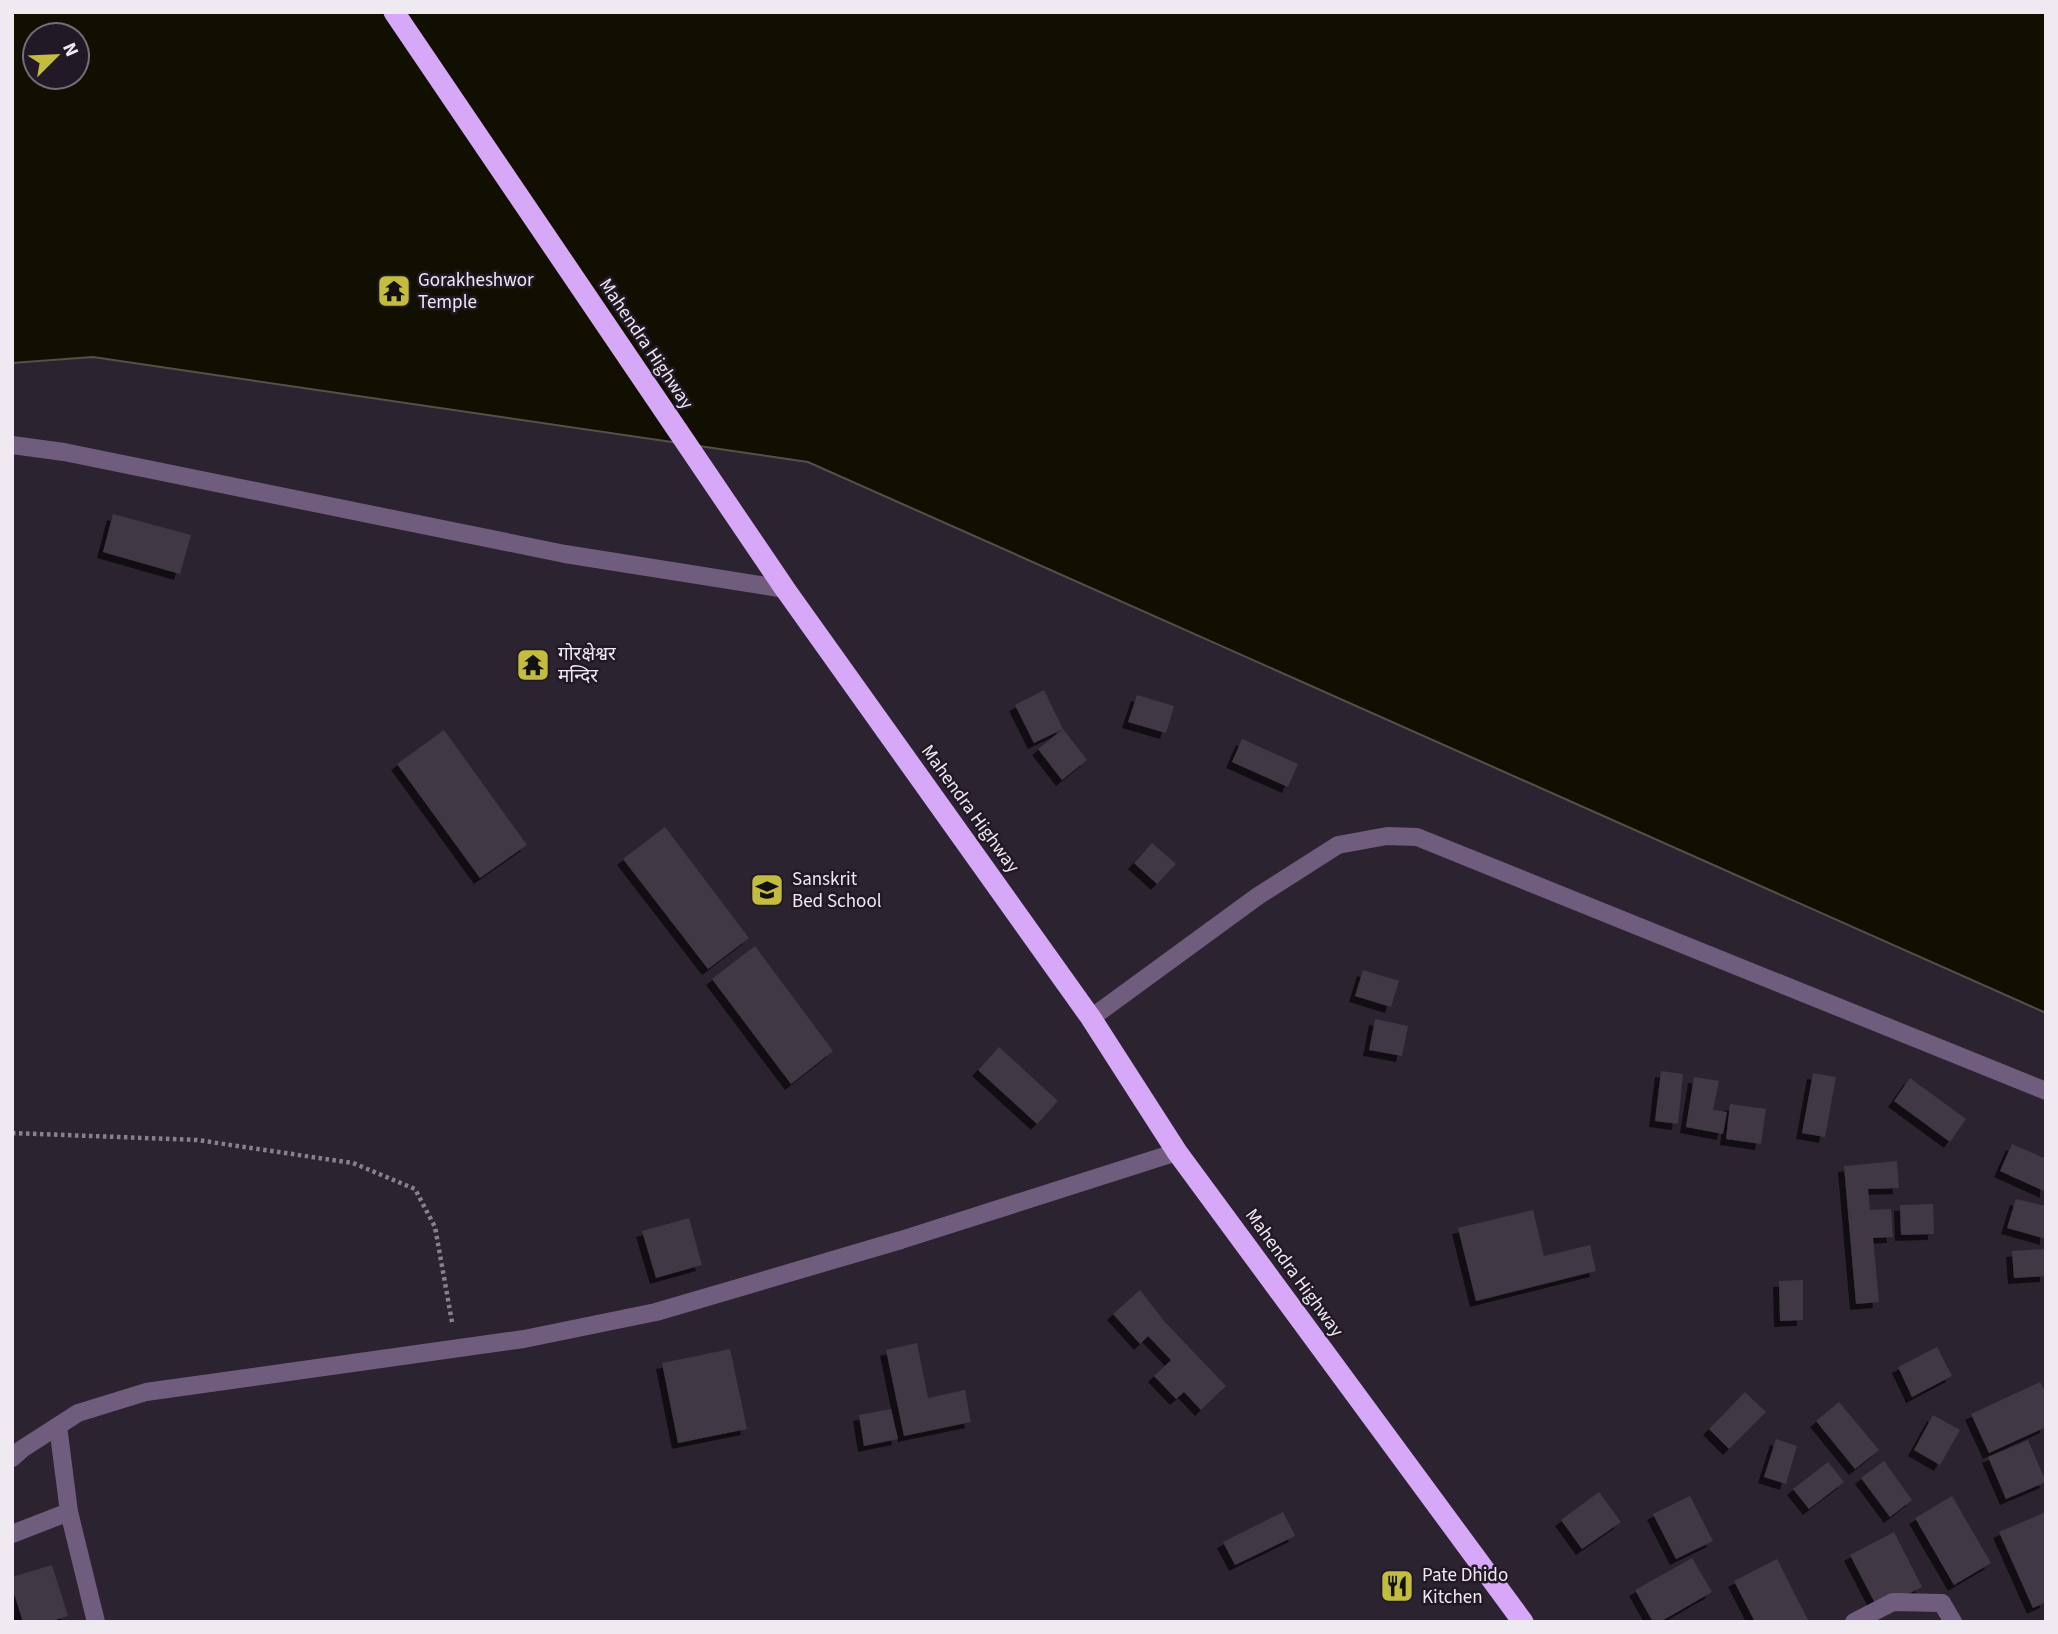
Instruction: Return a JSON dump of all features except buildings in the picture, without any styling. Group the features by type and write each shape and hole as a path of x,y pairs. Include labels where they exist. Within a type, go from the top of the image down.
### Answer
{"highway":[{"name":"Mahendra Highway","path":"394,12 785,589 1091,1018 1177,1152 1523,1622"}],"street":[{"path":"12,445 64,452 565,554 785,589"},
{"path":"1091,1018 1258,896 1338,845 1387,836 1417,837 2046,1091"},
{"path":"12,1458 78,1413 146,1392 524,1339 656,1312 901,1240 1177,1152"},
{"path":"58,1426 69,1512 96,1622"},
{"path":"12,1534 69,1512"},
{"path":"1854,1622 1893,1602 1942,1603 1953,1622"}],"path":[{"path":"12,1133 197,1140 353,1163 415,1189 435,1227 457,1349"}],"shaded area":[{"path":"12,12 2046,12 2046,1013 808,462 93,357 12,363"}],"place":[{"name":"Gorakheshwor Temple","path":"394,291"},
{"name":"गोरक्षेश्वर मन्दिर","path":"533,665"},
{"name":"Sanskrit Bed School","path":"767,890"},
{"name":"Pate Dhido Kitchen","path":"1397,1586"}]}
